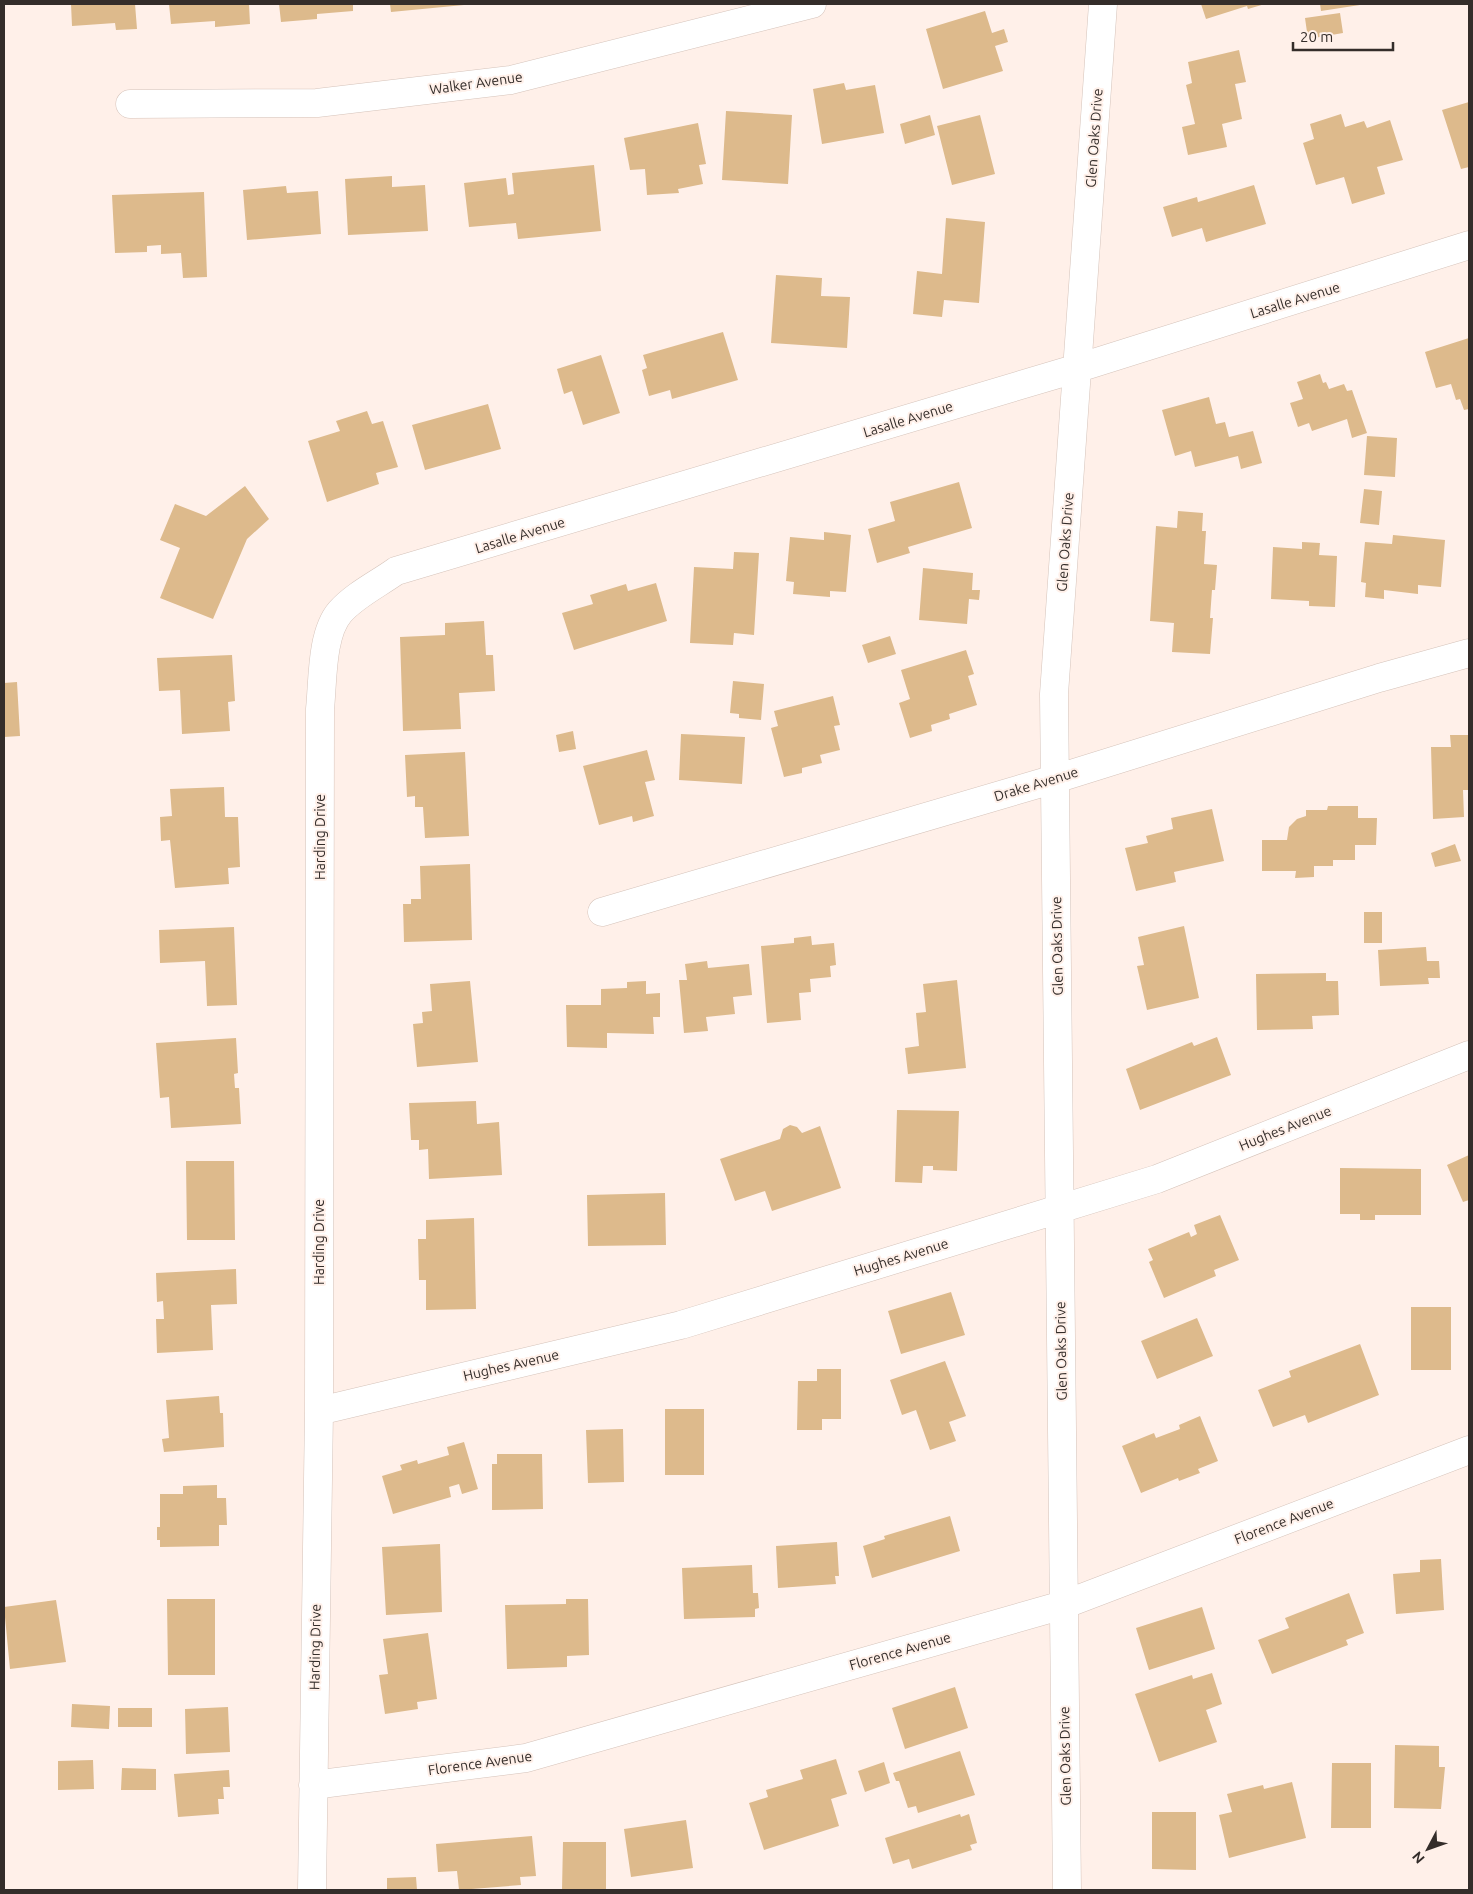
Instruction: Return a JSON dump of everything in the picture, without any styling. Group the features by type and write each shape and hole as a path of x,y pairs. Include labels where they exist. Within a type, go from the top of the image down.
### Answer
{"street":[{"name":"Walker Avenue","path":"130,104 316,103 511,80 812,4"},
{"name":"Glen Oaks Drive","path":"1067,1890 1054,694 1103,4"},
{"name":"Lasalle Avenue","path":"352,602 396,572 1078,368 1469,246"},
{"name":"Harding Drive","path":"312,1890 318,1411 320,709 328,635 339,614 352,602"},
{"name":"Drake Avenue","path":"602,912 1055,779 1369,681 1469,653"},
{"name":"Hughes Avenue","path":"318,1411 681,1325 1157,1179 1469,1055"},
{"name":"Florence Avenue","path":"314,1785 526,1758 1063,1605 1469,1450"}],"building":[{"path":"71,4 135,4 137,29 116,30 115,23 72,26"},
{"path":"169,4 249,4 250,24 215,27 215,21 171,24"},
{"path":"279,4 353,4 353,11 317,14 317,19 281,22"},
{"path":"390,4 464,4 464,5 391,12"},
{"path":"1201,4 1265,4 1248,9 1247,6 1206,19"},
{"path":"1320,4 1360,4 1360,5 1321,11"},
{"path":"985,11 992,33 1004,29 1008,42 995,46 1003,71 943,89 926,29"},
{"path":"1340,13 1343,33 1308,39 1305,18"},
{"path":"1239,50 1246,82 1235,84 1242,119 1222,124 1227,147 1188,155 1182,127 1195,124 1186,85 1192,83 1188,62"},
{"path":"844,83 846,90 875,85 884,133 822,144 813,89"},
{"path":"1469,102 1469,167 1461,169 1442,110"},
{"path":"726,111 792,115 788,184 722,180"},
{"path":"1341,114 1345,127 1364,121 1367,128 1390,120 1403,160 1377,167 1385,194 1352,204 1344,177 1316,185 1303,143 1314,139 1310,124"},
{"path":"930,115 935,135 905,144 900,124"},
{"path":"980,115 995,174 952,185 937,126"},
{"path":"698,123 706,164 699,165 703,184 678,189 679,193 647,195 645,169 630,170 624,138"},
{"path":"594,165 601,231 518,239 516,223 469,227 464,183 506,178 508,195 514,194 512,173"},
{"path":"392,176 392,187 425,185 428,231 348,235 345,179"},
{"path":"1254,185 1266,224 1206,242 1202,228 1172,237 1163,207 1197,197 1198,202"},
{"path":"286,186 287,193 318,191 321,234 247,240 243,190"},
{"path":"204,192 207,277 183,278 181,253 161,254 161,245 147,246 147,252 115,253 112,195"},
{"path":"946,218 985,222 979,303 944,300 942,317 913,314 917,271 942,274"},
{"path":"776,275 822,278 821,296 850,297 847,348 771,343"},
{"path":"723,332 738,380 672,399 670,390 649,396 642,370 647,368 643,355"},
{"path":"1469,338 1469,409 1464,410 1460,399 1456,400 1451,384 1436,388 1425,352"},
{"path":"601,355 620,413 583,425 572,391 564,394 557,369"},
{"path":"1320,374 1323,383 1326,382 1329,389 1344,384 1347,391 1352,390 1367,433 1352,438 1347,419 1312,431 1309,423 1298,427 1290,403 1303,399 1297,382"},
{"path":"1209,397 1216,424 1225,422 1229,437 1253,431 1262,463 1241,469 1238,456 1195,467 1191,451 1175,456 1162,410"},
{"path":"488,404 501,449 425,470 412,425"},
{"path":"367,411 372,424 383,421 398,467 376,473 379,484 327,502 308,441 340,431 336,421"},
{"path":"1367,436 1397,438 1395,477 1364,475"},
{"path":"959,482 972,528 908,547 910,553 877,563 868,529 895,521 890,502"},
{"path":"245,486 269,519 247,539 213,619 160,598 180,548 160,540 175,504 206,516"},
{"path":"1364,489 1382,491 1379,525 1360,523"},
{"path":"1178,511 1203,513 1202,531 1206,531 1204,564 1217,565 1215,590 1212,590 1210,618 1213,618 1210,654 1172,652 1174,623 1150,621 1156,526 1177,528"},
{"path":"824,532 851,535 846,592 830,591 830,597 793,594 794,582 786,581 790,537 824,540"},
{"path":"1393,535 1445,540 1441,587 1418,585 1418,594 1384,590 1384,599 1365,597 1366,583 1361,582 1365,542 1392,544"},
{"path":"1302,542 1320,543 1319,555 1337,556 1335,607 1309,606 1309,601 1271,599 1273,547 1302,549"},
{"path":"734,552 759,553 754,635 734,633 733,645 690,643 694,567 733,569"},
{"path":"923,568 973,573 972,590 980,590 979,600 969,599 967,624 919,620"},
{"path":"656,583 667,621 574,650 562,613 593,604 590,595 626,584 628,591"},
{"path":"484,621 486,655 493,655 495,691 459,693 461,729 403,731 400,637 445,635 445,623"},
{"path":"890,636 896,654 868,663 862,645"},
{"path":"966,650 974,674 968,676 977,705 949,714 950,719 931,725 932,731 910,738 899,703 910,699 901,670"},
{"path":"232,655 235,701 228,702 230,731 182,734 180,690 159,691 157,658"},
{"path":"733,681 764,684 761,720 739,718 739,714 730,713"},
{"path":"17,682 20,736 4,737 4,683"},
{"path":"833,696 840,725 834,726 840,750 820,755 822,763 802,768 802,773 784,777 771,728 778,726 774,711"},
{"path":"573,731 576,749 559,752 556,735"},
{"path":"681,734 745,737 742,784 679,780"},
{"path":"1450,735 1469,735 1469,790 1463,790 1464,817 1433,819 1431,747 1451,747"},
{"path":"647,750 655,780 645,782 654,816 633,822 632,816 599,825 583,766"},
{"path":"465,752 469,836 425,838 423,807 415,807 415,796 407,797 405,755"},
{"path":"224,787 225,817 238,817 240,867 228,868 229,884 175,888 170,840 161,841 160,817 172,816 170,789"},
{"path":"1328,806 1358,806 1358,818 1377,818 1376,845 1355,845 1355,860 1333,860 1333,866 1314,866 1314,877 1295,878 1296,871 1262,871 1262,840 1287,840 1289,827 1297,819 1306,816 1306,810 1327,810"},
{"path":"1212,809 1224,861 1174,872 1176,882 1136,891 1125,848 1148,843 1146,836 1173,829 1171,818"},
{"path":"1455,844 1461,861 1435,867 1431,853"},
{"path":"470,864 472,940 404,942 403,904 411,904 411,899 421,899 420,866"},
{"path":"1364,912 1382,912 1382,943 1364,943"},
{"path":"1184,926 1199,998 1147,1010 1137,966 1144,965 1138,937"},
{"path":"234,927 237,1005 207,1006 205,961 160,963 159,930"},
{"path":"811,936 812,945 834,943 836,965 830,966 831,977 810,979 811,992 799,993 801,1020 767,1023 761,946 794,943 794,938"},
{"path":"1426,947 1427,961 1439,961 1440,978 1428,978 1429,984 1380,986 1378,950"},
{"path":"707,961 708,968 749,964 752,995 733,997 735,1014 706,1017 708,1031 684,1033 679,980 687,980 685,964"},
{"path":"1326,973 1326,981 1338,981 1339,1015 1312,1016 1313,1029 1257,1030 1256,974"},
{"path":"957,980 966,1068 908,1074 905,1048 919,1046 916,1013 926,1012 923,984"},
{"path":"470,981 478,1062 417,1067 413,1024 423,1023 422,1012 432,1011 430,984"},
{"path":"646,981 646,994 660,993 660,1017 653,1017 654,1034 607,1033 607,1048 567,1047 566,1005 601,1005 601,989 627,988 627,982"},
{"path":"1217,1037 1231,1075 1140,1110 1126,1069 1192,1042 1194,1046"},
{"path":"236,1038 238,1073 234,1074 235,1088 239,1088 241,1124 171,1128 169,1097 160,1098 156,1043"},
{"path":"476,1101 477,1124 499,1122 502,1175 429,1179 428,1149 419,1150 419,1140 411,1140 409,1103"},
{"path":"897,1110 959,1111 957,1171 933,1170 933,1166 923,1166 922,1183 895,1182"},
{"path":"790,1125 797,1127 802,1133 820,1126 841,1188 772,1211 765,1191 735,1201 720,1159 780,1139 783,1129"},
{"path":"1469,1155 1469,1200 1463,1202 1447,1165"},
{"path":"186,1161 234,1161 235,1240 187,1240"},
{"path":"1340,1168 1421,1169 1421,1215 1375,1215 1375,1220 1360,1220 1360,1214 1340,1214"},
{"path":"665,1193 666,1245 588,1246 587,1195"},
{"path":"1220,1215 1239,1260 1214,1270 1216,1276 1164,1298 1149,1262 1153,1260 1148,1249 1189,1232 1191,1237 1197,1234 1194,1225"},
{"path":"474,1218 476,1309 426,1310 426,1280 419,1280 418,1239 426,1239 426,1220"},
{"path":"236,1269 237,1304 211,1305 213,1350 157,1353 156,1319 164,1319 163,1301 157,1302 156,1273"},
{"path":"951,1292 965,1335 901,1354 888,1311"},
{"path":"1411,1307 1451,1307 1451,1370 1411,1370"},
{"path":"1197,1318 1213,1356 1157,1379 1141,1341"},
{"path":"1360,1344 1379,1395 1308,1423 1305,1415 1273,1427 1258,1390 1291,1377 1289,1371"},
{"path":"945,1361 966,1416 949,1422 956,1441 930,1450 916,1410 902,1415 890,1380"},
{"path":"817,1369 841,1369 841,1419 822,1419 822,1430 797,1430 798,1381 817,1381"},
{"path":"219,1396 220,1413 223,1413 224,1447 164,1452 162,1439 169,1438 166,1400"},
{"path":"665,1409 704,1409 704,1475 665,1475"},
{"path":"1200,1416 1218,1461 1198,1469 1200,1473 1179,1481 1178,1478 1141,1493 1122,1446 1154,1433 1156,1438 1180,1429 1179,1425"},
{"path":"623,1429 624,1482 588,1483 586,1430"},
{"path":"464,1442 478,1489 462,1494 459,1484 449,1487 451,1497 393,1514 382,1476 402,1470 400,1465 417,1460 418,1464 449,1455 447,1447"},
{"path":"497,1454 542,1454 543,1509 492,1510 492,1464 497,1464"},
{"path":"217,1485 217,1498 226,1498 227,1525 219,1525 219,1546 160,1547 160,1540 157,1540 157,1527 160,1527 160,1494 183,1494 183,1486"},
{"path":"950,1516 960,1551 872,1578 863,1546 885,1539 884,1536"},
{"path":"837,1542 839,1576 835,1576 836,1584 778,1588 776,1546"},
{"path":"440,1544 442,1612 386,1615 382,1547"},
{"path":"1441,1559 1444,1610 1396,1614 1393,1574 1420,1572 1420,1560"},
{"path":"752,1565 753,1593 758,1593 759,1608 755,1609 755,1617 684,1619 682,1568"},
{"path":"1349,1593 1364,1633 1346,1640 1348,1645 1272,1674 1258,1640 1289,1628 1285,1618"},
{"path":"167,1599 215,1599 215,1675 168,1675"},
{"path":"566,1599 588,1599 589,1655 567,1656 567,1667 507,1669 505,1605 566,1604"},
{"path":"56,1600 66,1662 10,1669 4,1607"},
{"path":"1202,1607 1215,1649 1149,1670 1136,1628"},
{"path":"428,1633 437,1699 417,1702 418,1709 385,1714 379,1675 388,1674 383,1639"},
{"path":"1212,1673 1222,1704 1206,1710 1217,1742 1159,1762 1135,1694 1192,1675 1193,1679"},
{"path":"955,1687 968,1728 905,1749 892,1708"},
{"path":"72,1704 110,1706 109,1729 71,1727"},
{"path":"228,1707 230,1752 186,1754 185,1709"},
{"path":"118,1708 152,1708 152,1727 118,1727"},
{"path":"1395,1745 1439,1746 1439,1767 1445,1767 1441,1809 1394,1808"},
{"path":"960,1751 975,1795 918,1813 916,1806 908,1808 899,1781 896,1781 893,1773"},
{"path":"836,1759 847,1794 831,1799 839,1826 764,1850 749,1803 768,1797 766,1790 803,1779 800,1770"},
{"path":"93,1760 94,1789 58,1790 58,1761"},
{"path":"884,1762 890,1783 865,1792 858,1771"},
{"path":"1332,1763 1371,1763 1371,1828 1331,1828"},
{"path":"122,1768 156,1769 156,1790 121,1790"},
{"path":"229,1770 230,1787 223,1787 224,1799 218,1799 219,1814 178,1817 174,1774"},
{"path":"1292,1782 1306,1838 1229,1858 1219,1815 1232,1812 1227,1794 1263,1785 1264,1789"},
{"path":"1152,1812 1196,1812 1196,1870 1152,1869"},
{"path":"960,1814 961,1817 969,1814 977,1843 970,1845 972,1850 912,1869 909,1859 893,1864 885,1838"},
{"path":"686,1820 693,1868 631,1877 624,1829"},
{"path":"532,1836 536,1876 520,1877 521,1885 459,1890 457,1871 438,1872 436,1844"},
{"path":"563,1842 606,1842 606,1890 562,1890"},
{"path":"416,1877 417,1890 387,1890 387,1878"}]}
